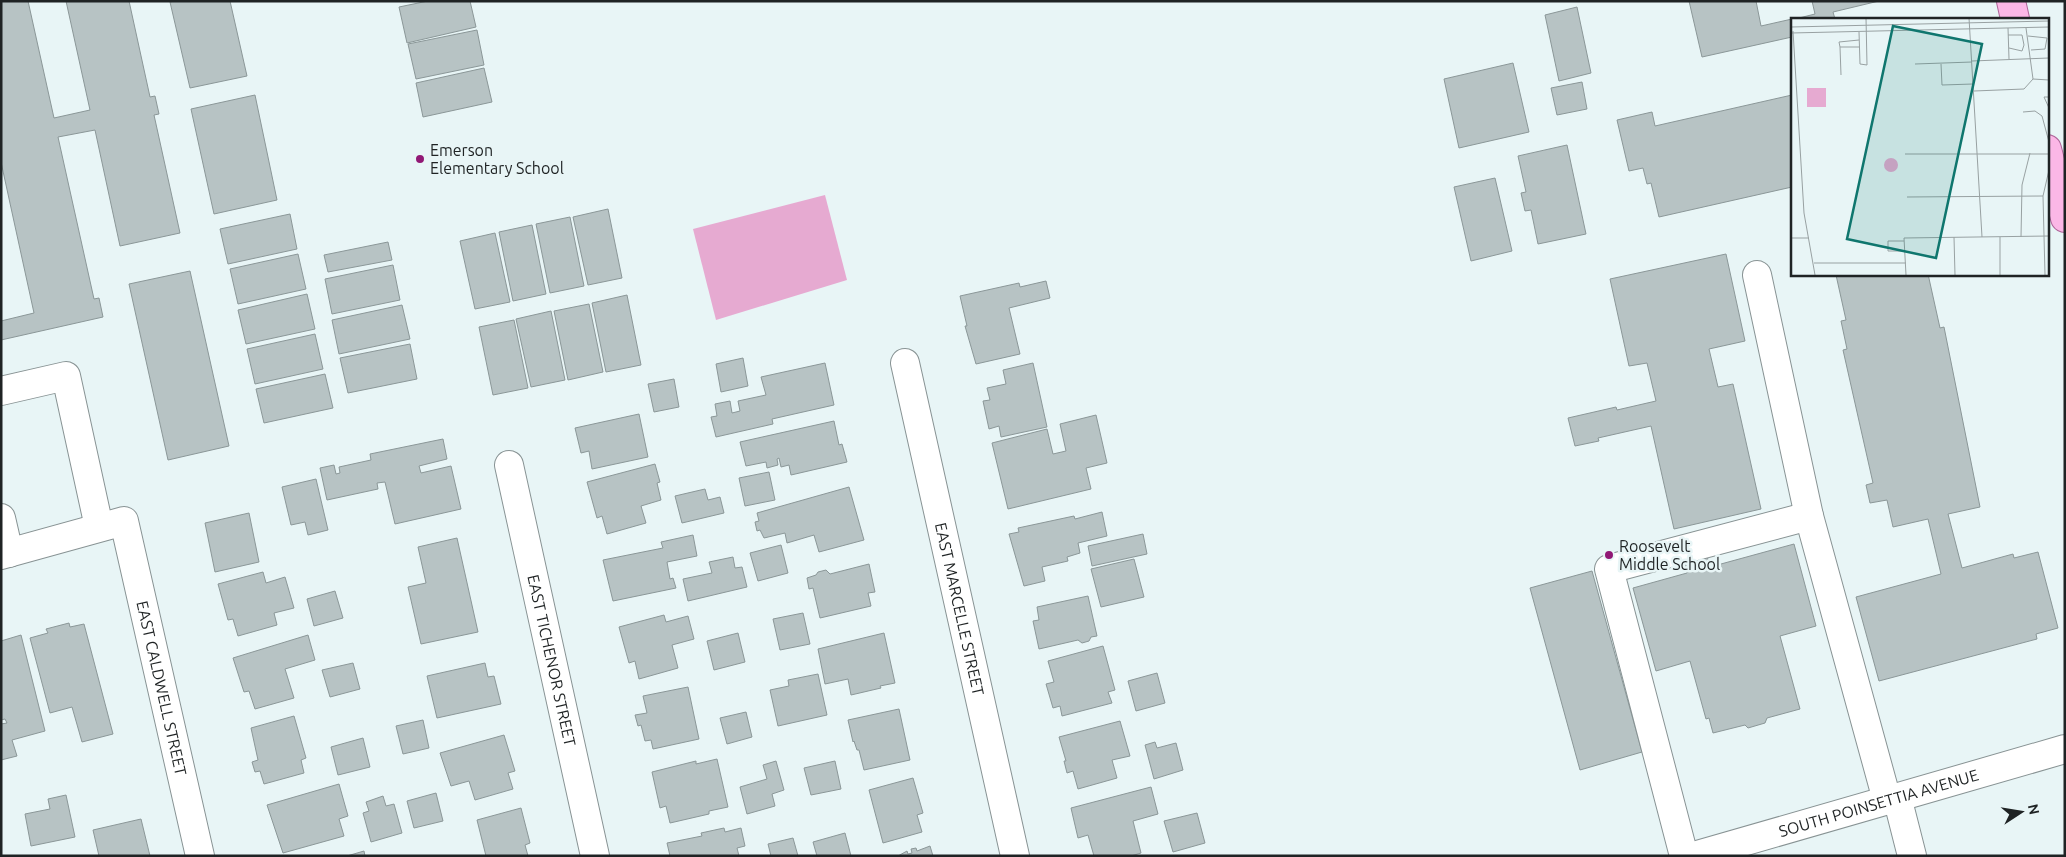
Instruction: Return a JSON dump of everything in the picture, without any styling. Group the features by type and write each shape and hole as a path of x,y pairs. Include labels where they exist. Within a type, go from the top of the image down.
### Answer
{"main road":[{"path":"2011,1 2015,18"},
{"path":"2048,153 2065,218"}],"street":[{"path":"1757,275 1808,516 1892,799 1912,856"},
{"name":"EAST MARCELLE STREET","path":"905,363 1015,856"},
{"name":"EAST CALDWELL STREET","path":"1,391 66,376 112,524 200,856"},
{"name":"EAST TICHENOR STREET","path":"509,466 595,856"},
{"path":"1684,856 1609,569 1808,516"},
{"path":"1,518 5,554 112,524"},
{"name":"SOUTH POINSETTIA AVENUE","path":"1694,856 2065,748"}],"shaded area":[{"path":"825,195 847,280 716,320 693,229"}],"building":[{"path":"1,1 28,1 54,118 90,110 66,1 129,1 150,97 155,96 159,114 154,115 180,233 120,246 95,130 58,137 94,299 99,298 103,317 1,340 1,321 34,313 1,162"},
{"path":"230,1 247,76 190,88 170,2"},
{"path":"428,1 470,1 476,27 407,43 399,7"},
{"path":"1689,1 1756,1 1761,26 1791,19 1791,37 1702,57"},
{"path":"1812,1 1879,1 1833,12 1835,18 1799,18 1815,14"},
{"path":"1577,7 1591,73 1559,81 1545,15"},
{"path":"477,30 484,65 416,79 408,44"},
{"path":"1513,63 1529,132 1459,148 1444,79"},
{"path":"484,68 492,102 423,117 416,83"},
{"path":"1582,82 1587,109 1557,115 1551,88"},
{"path":"255,95 277,200 214,214 191,109"},
{"path":"1791,95 1791,187 1659,217 1651,183 1647,184 1643,168 1629,171 1617,120 1652,112 1655,126"},
{"path":"1567,145 1586,234 1538,244 1531,210 1525,211 1521,193 1526,192 1518,156"},
{"path":"1495,178 1512,251 1471,261 1454,187"},
{"path":"608,209 622,278 588,285 573,217"},
{"path":"290,214 297,249 228,264 220,229"},
{"path":"570,217 584,286 550,293 536,224"},
{"path":"532,225 546,294 513,301 499,232"},
{"path":"495,233 510,302 475,309 460,241"},
{"path":"388,242 392,260 328,272 324,255"},
{"path":"298,254 306,289 238,304 230,269"},
{"path":"1726,254 1745,341 1709,349 1718,387 1733,384 1761,509 1674,529 1651,426 1598,438 1599,441 1575,446 1568,418 1616,407 1617,410 1656,401 1647,363 1629,366 1610,279"},
{"path":"393,265 400,300 332,314 325,279"},
{"path":"190,271 229,446 168,460 129,284"},
{"path":"1836,275 1928,275 1940,328 1944,327 1980,507 1948,514 1962,568 2013,554 2014,558 2038,552 2058,628 2036,634 2037,639 1879,681 1856,597 1941,574 1928,519 1893,527 1887,500 1870,503 1866,485 1873,483 1843,350 1847,349 1841,321 1846,320"},
{"path":"1046,281 1050,298 1009,308 1020,354 976,364 965,326 967,326 960,296 1019,283 1020,287"},
{"path":"307,294 315,329 246,344 238,310"},
{"path":"627,295 641,365 606,372 592,303"},
{"path":"589,304 603,372 568,380 554,311"},
{"path":"402,305 410,339 339,354 332,320"},
{"path":"551,311 565,380 531,387 516,319"},
{"path":"514,320 528,388 493,395 479,327"},
{"path":"315,334 323,369 255,384 247,349"},
{"path":"410,344 417,379 348,393 340,358"},
{"path":"743,358 748,386 721,392 716,364"},
{"path":"825,363 834,405 772,419 773,424 716,437 711,417 717,416 715,404 730,401 732,413 740,411 738,401 766,395 761,377"},
{"path":"1033,363 1047,427 1001,437 999,426 989,429 983,401 990,400 987,388 1006,384 1003,370"},
{"path":"325,374 333,408 264,423 256,389"},
{"path":"674,379 679,407 654,412 648,384"},
{"path":"639,414 648,457 592,469 589,451 581,453 575,428"},
{"path":"1096,415 1107,463 1086,468 1091,489 1008,509 992,443 1047,429 1053,454 1066,451 1060,424"},
{"path":"834,421 839,445 842,444 847,462 791,475 789,465 781,467 779,458 777,459 778,465 767,468 766,462 746,466 740,442"},
{"path":"443,439 447,459 419,466 421,473 451,466 461,509 395,524 385,482 377,483 378,489 327,500 320,468 334,465 336,474 340,473 339,467 371,460 370,454"},
{"path":"655,464 660,482 657,483 661,500 641,506 646,523 607,534 602,516 597,518 587,482"},
{"path":"769,472 775,500 745,506 739,478"},
{"path":"316,479 328,530 308,535 305,522 291,525 282,487"},
{"path":"849,487 864,540 819,552 814,535 787,543 785,533 764,538 760,530 757,531 755,522 759,521 757,513"},
{"path":"705,489 708,500 720,497 724,513 682,523 675,496"},
{"path":"1102,512 1107,536 1078,543 1080,553 1067,557 1068,561 1042,567 1045,581 1024,586 1009,534 1019,532 1018,528 1074,516 1075,519"},
{"path":"249,513 259,562 215,572 205,523"},
{"path":"1143,534 1147,554 1092,566 1088,546"},
{"path":"693,535 697,556 667,562 670,579 673,578 676,588 613,601 603,560 663,548 661,542"},
{"path":"457,538 478,632 421,644 408,587 426,583 418,547"},
{"path":"1794,544 1816,626 1780,636 1800,709 1767,718 1765,723 1748,728 1745,725 1713,733 1709,718 1706,719 1690,661 1656,671 1633,588 1687,573 1683,559 1706,552 1710,567"},
{"path":"781,545 788,573 758,581 750,553"},
{"path":"733,557 735,568 742,567 747,587 688,601 683,579 712,573 709,562"},
{"path":"1134,559 1144,597 1101,607 1091,569"},
{"path":"869,564 875,592 868,593 871,606 820,618 813,588 809,589 807,578 826,570 830,574"},
{"path":"1592,571 1642,752 1580,770 1530,588"},
{"path":"263,572 266,583 285,577 294,608 274,613 277,625 238,636 233,619 228,620 218,584"},
{"path":"335,591 343,618 314,626 307,599"},
{"path":"1088,596 1097,636 1091,637 1089,641 1082,643 1078,640 1039,649 1033,621 1039,620 1037,607"},
{"path":"803,613 810,644 780,650 773,619"},
{"path":"664,615 666,622 688,616 694,639 672,645 678,668 639,679 635,661 629,663 619,627"},
{"path":"69,623 70,627 84,624 113,734 82,742 72,707 50,713 30,638 48,633 46,629"},
{"path":"738,633 745,662 714,670 707,641"},
{"path":"884,633 895,683 851,695 848,679 825,684 818,649"},
{"path":"21,635 45,731 12,740 17,756 1,760 1,724 7,723 5,719 1,720 1,641"},
{"path":"308,635 315,660 285,669 294,698 255,709 249,691 244,692 233,658"},
{"path":"1103,646 1115,690 1108,692 1112,703 1062,716 1060,706 1053,708 1046,684 1054,682 1048,661"},
{"path":"353,663 360,689 330,697 322,670"},
{"path":"485,663 488,677 494,676 501,704 437,718 427,676"},
{"path":"1157,673 1165,703 1136,711 1128,681"},
{"path":"818,674 827,715 778,726 770,690 789,686 788,680"},
{"path":"688,687 699,739 653,749 651,740 645,741 641,725 638,726 635,715 647,713 643,696"},
{"path":"899,709 910,760 864,770 859,750 857,750 853,742 848,720"},
{"path":"746,712 752,737 727,744 720,718"},
{"path":"294,716 306,758 301,760 304,773 264,784 260,771 255,772 252,762 258,760 251,728"},
{"path":"423,720 429,748 403,754 396,726"},
{"path":"1120,721 1130,756 1112,760 1117,778 1078,789 1073,771 1067,773 1064,761 1066,761 1059,737"},
{"path":"504,735 515,771 508,773 513,789 475,800 469,781 451,786 440,753"},
{"path":"363,738 370,767 338,775 331,747"},
{"path":"1155,742 1157,748 1176,743 1183,770 1154,779 1145,745"},
{"path":"717,759 728,807 709,811 709,814 670,823 666,806 660,808 652,772 696,761 696,764"},
{"path":"776,761 784,790 772,794 775,806 747,814 740,787 767,779 763,765"},
{"path":"835,761 841,789 811,795 804,768"},
{"path":"913,778 923,813 917,815 922,832 883,843 869,790"},
{"path":"339,784 348,816 339,819 344,836 283,853 267,805"},
{"path":"1151,787 1158,814 1133,821 1141,853 1131,856 1094,856 1088,835 1078,838 1071,808"},
{"path":"436,793 443,821 414,828 407,801"},
{"path":"66,795 75,837 31,846 25,814 50,809 48,799"},
{"path":"383,796 386,806 394,804 402,833 371,842 363,813 369,811 366,802"},
{"path":"521,808 530,843 525,845 528,856 486,856 477,820"},
{"path":"1197,813 1205,843 1173,852 1164,821"},
{"path":"141,819 150,856 99,856 93,830"},
{"path":"724,828 725,832 741,828 745,846 737,848 739,856 670,856 667,843 702,836 701,833"},
{"path":"845,833 851,856 817,856 813,842"},
{"path":"793,838 798,856 771,856 768,844"},
{"path":"930,846 933,856 898,856 907,851 908,854 912,853 911,849 916,848 917,851"},
{"path":"364,851 365,856 347,856"}],"place":[{"name":"Emerson Elementary School","path":"420,159"},
{"name":"Roosevelt Middle School","path":"1609,555"}]}
